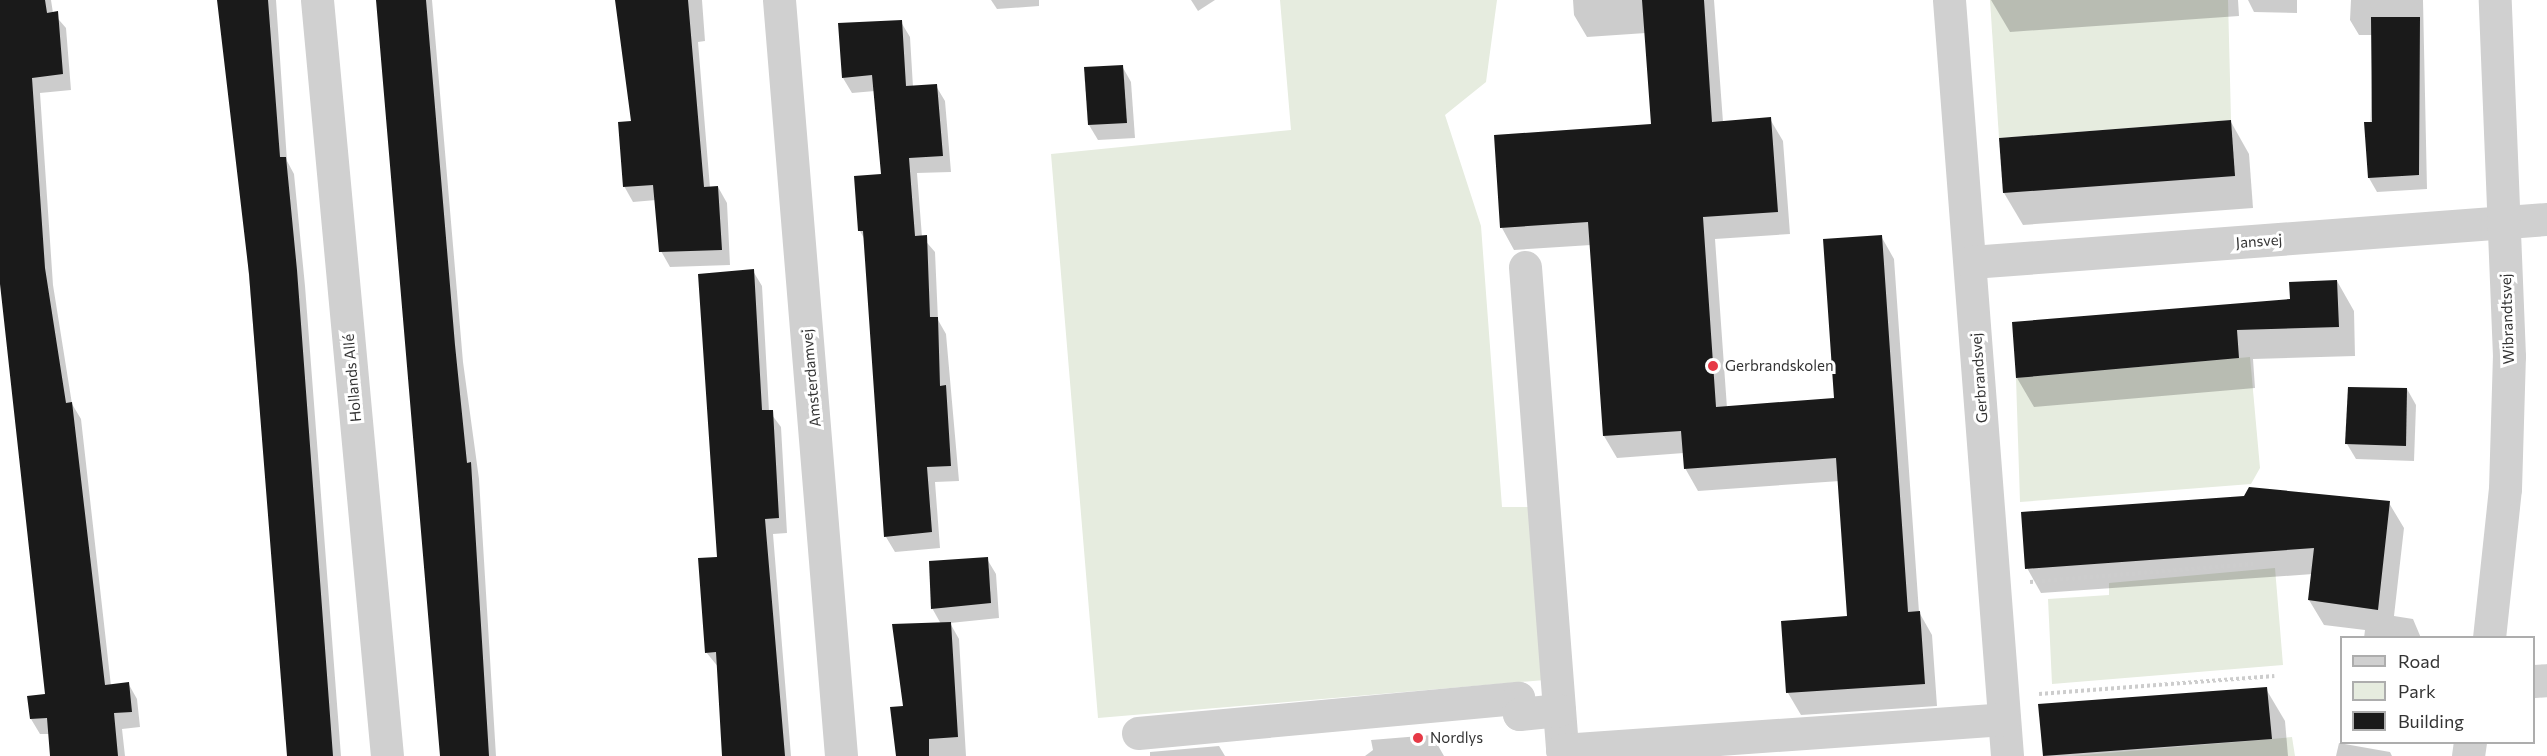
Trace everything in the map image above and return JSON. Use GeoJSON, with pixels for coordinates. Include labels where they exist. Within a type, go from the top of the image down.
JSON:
{"type":"FeatureCollection","features":[{"type":"Feature","properties":{"kind":"street","name":"Hollands Allé"},"geometry":{"type":"LineString","coordinates":[[317,0],[387,756]]}},
{"type":"Feature","properties":{"kind":"street","name":"Amsterdamvej"},"geometry":{"type":"LineString","coordinates":[[779,0],[841,756]]}},
{"type":"Feature","properties":{"kind":"street","name":"Gerbrandsvej"},"geometry":{"type":"LineString","coordinates":[[1949,0],[1971,262],[2007,756]]}},
{"type":"Feature","properties":{"kind":"street","name":"Wibrandtsvej"},"geometry":{"type":"LineString","coordinates":[[2489,636],[2505,489],[2509,356],[2495,0]]}},
{"type":"Feature","properties":{"kind":"street","name":"Jansvej"},"geometry":{"type":"LineString","coordinates":[[1971,262],[2547,219]]}},
{"type":"Feature","properties":{"kind":"street"},"geometry":{"type":"LineString","coordinates":[[1525,267],[1562,750],[2003,708]]}},
{"type":"Feature","properties":{"kind":"street"},"geometry":{"type":"LineString","coordinates":[[1138,733],[1518,698],[1519,714],[1559,710]]}},
{"type":"Feature","properties":{"kind":"path"},"geometry":{"type":"LineString","coordinates":[[1994,585],[2253,564]]}},
{"type":"Feature","properties":{"kind":"path"},"geometry":{"type":"LineString","coordinates":[[2003,708],[2274,676]]}},
{"type":"Feature","properties":{"kind":"green space"},"geometry":{"type":"Polygon","coordinates":[[[1280,0],[1497,0],[1486,82],[1445,115],[1481,226],[1502,507],[1533,507],[1545,680],[1098,718],[1051,154],[1291,130],[1280,0]]]}},
{"type":"Feature","properties":{"kind":"green space"},"geometry":{"type":"Polygon","coordinates":[[[1990,0],[2228,0],[2231,120],[1999,138],[1990,0]]]}},
{"type":"Feature","properties":{"kind":"green space"},"geometry":{"type":"Polygon","coordinates":[[[2250,357],[2260,468],[2251,484],[2020,502],[2016,378],[2250,357]]]}},
{"type":"Feature","properties":{"kind":"green space"},"geometry":{"type":"Polygon","coordinates":[[[2275,568],[2283,665],[2052,684],[2048,599],[2109,595],[2109,583],[2275,568]]]}},
{"type":"Feature","properties":{"kind":"green space"},"geometry":{"type":"Polygon","coordinates":[[[2292,737],[2295,756],[2071,756],[2272,739],[2292,737]]]}},
{"type":"Feature","properties":{"kind":"building"},"geometry":{"type":"Polygon","coordinates":[[[0,0],[45,0],[47,13],[58,11],[63,74],[32,78],[45,268],[66,403],[72,402],[105,685],[129,682],[132,712],[114,713],[118,756],[50,756],[47,718],[30,719],[27,696],[45,694],[0,284],[0,0]]]}},
{"type":"Feature","properties":{"kind":"building"},"geometry":{"type":"Polygon","coordinates":[[[217,0],[268,0],[280,157],[286,157],[297,270],[333,756],[287,756],[249,274],[217,0]]]}},
{"type":"Feature","properties":{"kind":"building"},"geometry":{"type":"Polygon","coordinates":[[[376,0],[426,0],[455,345],[467,463],[471,462],[489,756],[440,756],[376,0]]]}},
{"type":"Feature","properties":{"kind":"building"},"geometry":{"type":"Polygon","coordinates":[[[615,0],[688,0],[704,187],[718,186],[722,250],[659,252],[653,185],[623,187],[618,122],[631,121],[615,0]]]}},
{"type":"Feature","properties":{"kind":"building"},"geometry":{"type":"Polygon","coordinates":[[[1642,0],[1704,0],[1712,122],[1771,117],[1778,212],[1703,217],[1716,407],[1834,398],[1823,239],[1882,235],[1908,612],[1920,611],[1925,684],[1786,693],[1781,621],[1847,616],[1836,458],[1684,469],[1681,431],[1603,436],[1588,222],[1500,228],[1494,135],[1651,124],[1642,0]]]}},
{"type":"Feature","properties":{"kind":"building"},"geometry":{"type":"Polygon","coordinates":[[[2371,17],[2420,17],[2419,175],[2368,178],[2364,122],[2372,122],[2371,17]]]}},
{"type":"Feature","properties":{"kind":"building"},"geometry":{"type":"Polygon","coordinates":[[[902,20],[906,86],[937,84],[943,156],[909,158],[915,236],[927,235],[930,317],[938,317],[940,386],[946,385],[951,466],[927,467],[932,532],[884,537],[863,231],[858,231],[854,176],[881,174],[872,75],[842,78],[838,23],[902,20]]]}},
{"type":"Feature","properties":{"kind":"building"},"geometry":{"type":"Polygon","coordinates":[[[1123,65],[1127,123],[1088,125],[1084,67],[1123,65]]]}},
{"type":"Feature","properties":{"kind":"building"},"geometry":{"type":"Polygon","coordinates":[[[2231,120],[2235,176],[2003,193],[1999,138],[2231,120]]]}},
{"type":"Feature","properties":{"kind":"building"},"geometry":{"type":"Polygon","coordinates":[[[754,269],[762,410],[773,410],[779,518],[765,519],[785,756],[722,756],[716,652],[705,653],[698,558],[717,557],[698,274],[754,269]]]}},
{"type":"Feature","properties":{"kind":"building"},"geometry":{"type":"Polygon","coordinates":[[[2337,280],[2339,327],[2237,330],[2239,358],[2016,378],[2012,322],[2290,299],[2289,282],[2337,280]]]}},
{"type":"Feature","properties":{"kind":"building"},"geometry":{"type":"Polygon","coordinates":[[[2348,387],[2407,388],[2406,446],[2345,444],[2348,387]]]}},
{"type":"Feature","properties":{"kind":"building"},"geometry":{"type":"Polygon","coordinates":[[[2249,487],[2390,501],[2378,610],[2308,600],[2314,548],[2025,569],[2021,512],[2244,496],[2249,487]]]}},
{"type":"Feature","properties":{"kind":"building"},"geometry":{"type":"Polygon","coordinates":[[[988,557],[991,603],[931,609],[929,561],[988,557]]]}},
{"type":"Feature","properties":{"kind":"building"},"geometry":{"type":"Polygon","coordinates":[[[951,622],[958,737],[929,739],[929,756],[896,756],[890,707],[903,706],[892,624],[951,622]]]}},
{"type":"Feature","properties":{"kind":"building"},"geometry":{"type":"Polygon","coordinates":[[[2267,687],[2272,739],[2043,756],[2038,704],[2267,687]]]}},
{"type":"Feature","properties":{"kind":"place","name":"Gerbrandskolen"},"geometry":{"type":"Point","coordinates":[1713,366]}},
{"type":"Feature","properties":{"kind":"place","name":"Nordlys"},"geometry":{"type":"Point","coordinates":[1418,738]}}]}
